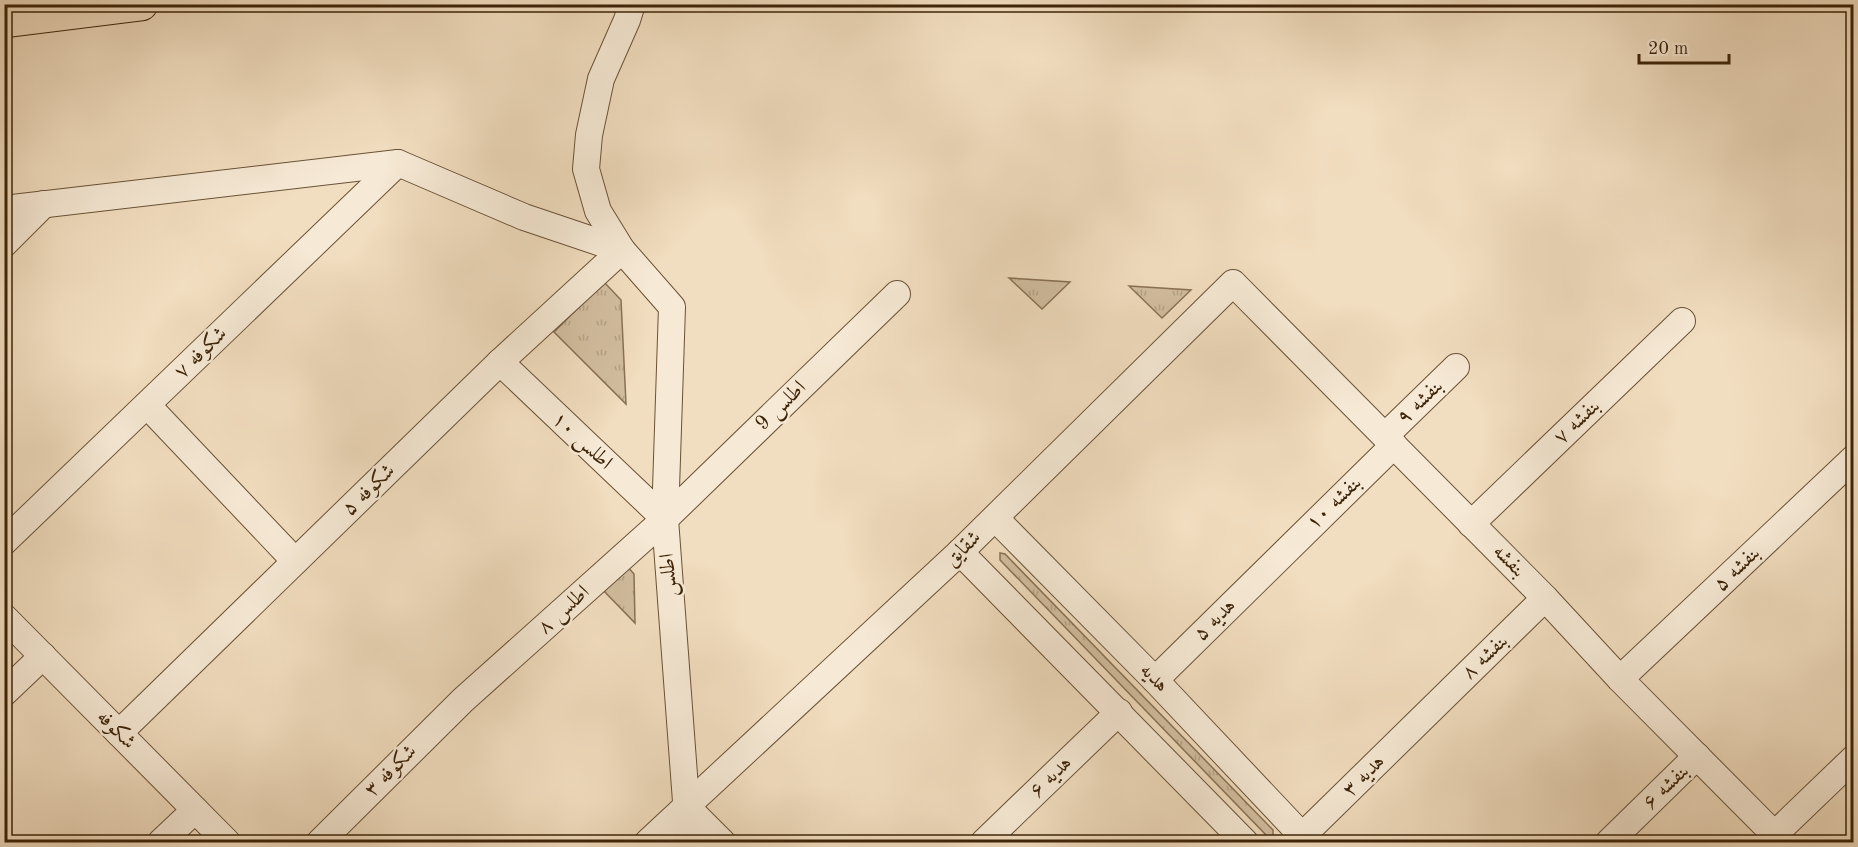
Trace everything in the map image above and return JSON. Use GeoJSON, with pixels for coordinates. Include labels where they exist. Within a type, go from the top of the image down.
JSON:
{"type":"FeatureCollection","features":[{"type":"Feature","properties":{"kind":"highway"},"geometry":{"type":"LineString","coordinates":[[4,21],[141,4]]}},
{"type":"Feature","properties":{"kind":"highway"},"geometry":{"type":"LineString","coordinates":[[4,31],[90,10]]}},
{"type":"Feature","properties":{"kind":"street"},"geometry":{"type":"LineString","coordinates":[[622,250],[598,211],[586,169],[589,135],[601,79],[632,4]]}},
{"type":"Feature","properties":{"kind":"street"},"geometry":{"type":"LineString","coordinates":[[4,209],[398,164],[524,217],[622,250]]}},
{"type":"Feature","properties":{"kind":"street","name":"شکوفه ۷"},"geometry":{"type":"LineString","coordinates":[[4,542],[398,164]]}},
{"type":"Feature","properties":{"kind":"street"},"geometry":{"type":"LineString","coordinates":[[4,244],[44,204]]}},
{"type":"Feature","properties":{"kind":"street","name":"اطلس"},"geometry":{"type":"LineString","coordinates":[[622,250],[672,307],[665,519],[689,843]]}},
{"type":"Feature","properties":{"kind":"street","name":"شکوفه ۵"},"geometry":{"type":"LineString","coordinates":[[119,733],[500,362],[622,250]]}},
{"type":"Feature","properties":{"kind":"street","name":"بنفشه"},"geometry":{"type":"LineString","coordinates":[[1233,283],[1545,598],[1620,680],[1778,839]]}},
{"type":"Feature","properties":{"kind":"street","name":"شقایق"},"geometry":{"type":"LineString","coordinates":[[648,843],[960,552],[1233,283]]}},
{"type":"Feature","properties":{"kind":"street","name":"اطلس 9"},"geometry":{"type":"LineString","coordinates":[[665,519],[897,294]]}},
{"type":"Feature","properties":{"kind":"street","name":"بنفشه ۷"},"geometry":{"type":"LineString","coordinates":[[1471,524],[1682,321]]}},
{"type":"Feature","properties":{"kind":"street","name":"اطلس ۱۰"},"geometry":{"type":"LineString","coordinates":[[500,362],[665,519]]}},
{"type":"Feature","properties":{"kind":"street","name":"بنفشه ۹"},"geometry":{"type":"LineString","coordinates":[[1389,441],[1456,367]]}},
{"type":"Feature","properties":{"kind":"street"},"geometry":{"type":"LineString","coordinates":[[147,405],[295,561]]}},
{"type":"Feature","properties":{"kind":"street","name":"بنفشه ۱۰"},"geometry":{"type":"LineString","coordinates":[[1274,561],[1389,441]]}},
{"type":"Feature","properties":{"kind":"street","name":"بنفشه ۵"},"geometry":{"type":"LineString","coordinates":[[1620,680],[1854,458]]}},
{"type":"Feature","properties":{"kind":"street","name":"هدیه"},"geometry":{"type":"LineString","coordinates":[[995,518],[1155,680],[1302,841]]}},
{"type":"Feature","properties":{"kind":"street","name":"اطلس ۸"},"geometry":{"type":"LineString","coordinates":[[463,700],[665,519]]}},
{"type":"Feature","properties":{"kind":"street"},"geometry":{"type":"LineString","coordinates":[[960,552],[1245,843]]}},
{"type":"Feature","properties":{"kind":"street","name":"هدیه ۵"},"geometry":{"type":"LineString","coordinates":[[1155,680],[1274,561]]}},
{"type":"Feature","properties":{"kind":"street","name":"بنفشه ۸"},"geometry":{"type":"LineString","coordinates":[[1425,716],[1545,598]]}},
{"type":"Feature","properties":{"kind":"street","name":"شکوفه"},"geometry":{"type":"LineString","coordinates":[[4,617],[227,843]]}},
{"type":"Feature","properties":{"kind":"street"},"geometry":{"type":"LineString","coordinates":[[4,693],[43,656]]}},
{"type":"Feature","properties":{"kind":"street","name":"شکوفه ۳"},"geometry":{"type":"LineString","coordinates":[[320,843],[463,700]]}},
{"type":"Feature","properties":{"kind":"street","name":"هدیه ۶"},"geometry":{"type":"LineString","coordinates":[[984,843],[1119,712]]}},
{"type":"Feature","properties":{"kind":"street","name":"هدیه ۳"},"geometry":{"type":"LineString","coordinates":[[1302,841],[1425,716]]}},
{"type":"Feature","properties":{"kind":"street","name":"بنفشه ۶"},"geometry":{"type":"LineString","coordinates":[[1609,843],[1697,756]]}},
{"type":"Feature","properties":{"kind":"street"},"geometry":{"type":"LineString","coordinates":[[1778,839],[1854,758]]}},
{"type":"Feature","properties":{"kind":"street"},"geometry":{"type":"LineString","coordinates":[[687,807],[722,843]]}},
{"type":"Feature","properties":{"kind":"street"},"geometry":{"type":"LineString","coordinates":[[161,843],[195,810]]}},
{"type":"Feature","properties":{"kind":"green space"},"geometry":{"type":"Polygon","coordinates":[[[1009,278],[1070,282],[1042,309],[1009,278]]]}},
{"type":"Feature","properties":{"kind":"green space"},"geometry":{"type":"Polygon","coordinates":[[[604,282],[621,300],[626,404],[554,332],[604,282]]]}},
{"type":"Feature","properties":{"kind":"green space"},"geometry":{"type":"Polygon","coordinates":[[[1129,286],[1191,290],[1162,318],[1129,286]]]}},
{"type":"Feature","properties":{"kind":"green space"},"geometry":{"type":"Polygon","coordinates":[[[1000,553],[1005,554],[1273,830],[1273,836],[1267,836],[1000,560],[1000,553]]]}},
{"type":"Feature","properties":{"kind":"green space"},"geometry":{"type":"Polygon","coordinates":[[[627,566],[634,574],[635,623],[602,589],[627,566]]]}}]}
